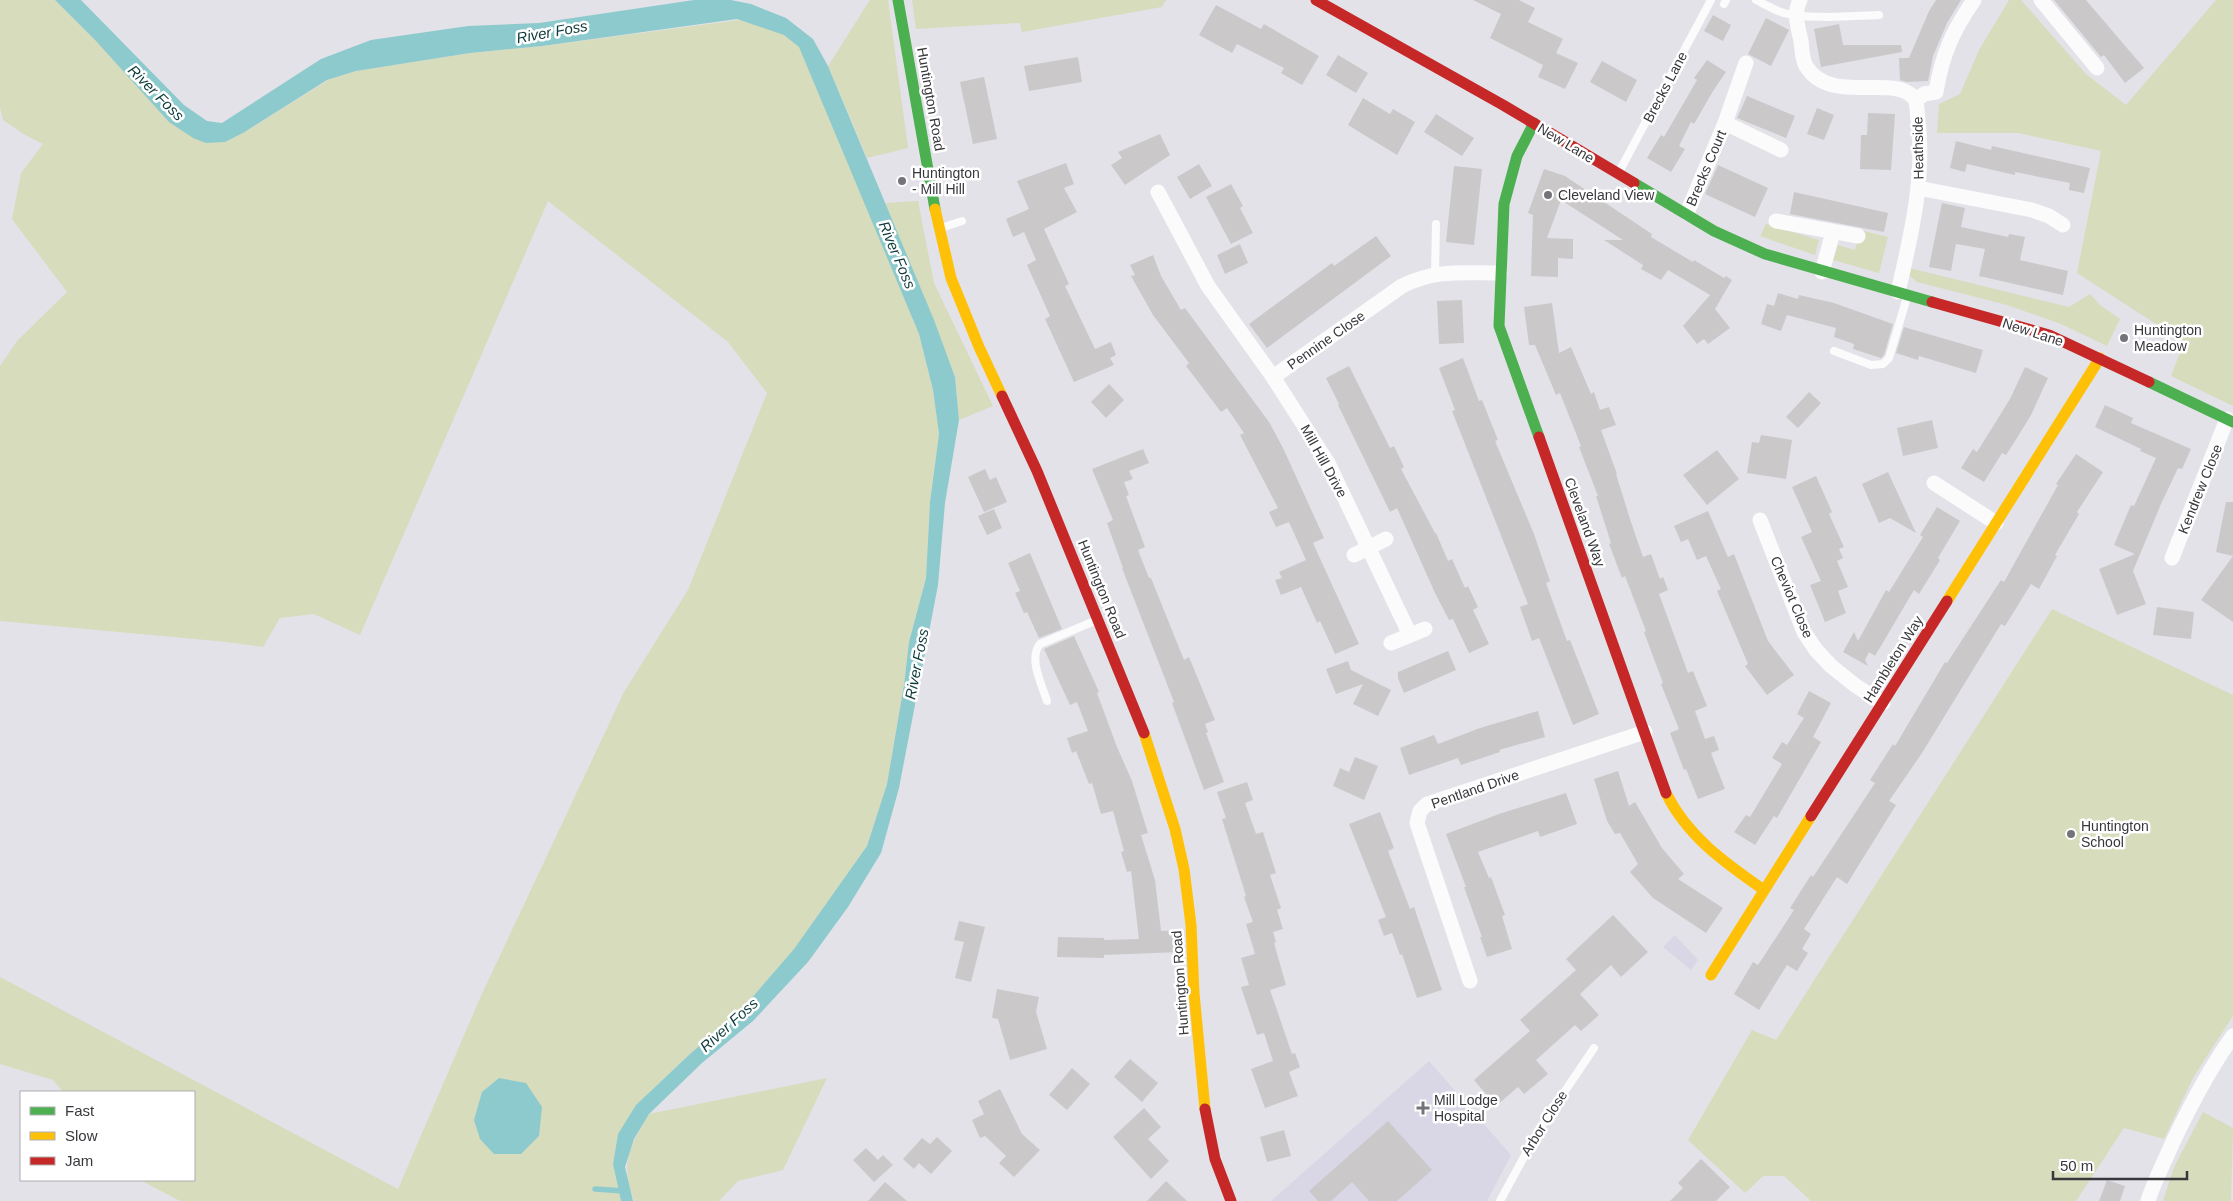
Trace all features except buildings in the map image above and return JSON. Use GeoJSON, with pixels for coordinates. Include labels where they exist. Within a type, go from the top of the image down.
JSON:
{"type":"FeatureCollection","features":[{"type":"Feature","properties":{"kind":"street","name":"Huntington Road"},"geometry":{"type":"LineString","coordinates":[[898,0],[939,229],[958,301],[1037,471],[1099,619],[1140,720],[1175,829],[1184,869],[1191,925],[1194,993],[1206,1115],[1215,1159],[1231,1201]]}},
{"type":"Feature","properties":{"kind":"street","name":"New Lane"},"geometry":{"type":"LineString","coordinates":[[1316,0],[1414,53],[1714,230],[1765,254],[1822,272],[2049,335],[2230,421]]}},
{"type":"Feature","properties":{"kind":"street","name":"Heathside"},"geometry":{"type":"LineString","coordinates":[[1800,0],[1796,15],[1806,66],[1817,78],[1832,86],[1897,90],[1909,93],[1916,100],[1920,133],[1918,188],[1903,294]]}},
{"type":"Feature","properties":{"kind":"street"},"geometry":{"type":"LineString","coordinates":[[1916,100],[1924,94],[1936,92],[1940,65],[1949,43],[1974,0]]}},
{"type":"Feature","properties":{"kind":"street"},"geometry":{"type":"LineString","coordinates":[[2041,0],[2097,68]]}},
{"type":"Feature","properties":{"kind":"street","name":"Brecks Court"},"geometry":{"type":"LineString","coordinates":[[1687,214],[1725,123],[1746,63]]}},
{"type":"Feature","properties":{"kind":"street","name":"Brecks Court"},"geometry":{"type":"LineString","coordinates":[[1725,123],[1781,150]]}},
{"type":"Feature","properties":{"kind":"street","name":"Cleveland Way"},"geometry":{"type":"LineString","coordinates":[[1534,124],[1517,156],[1508,180],[1504,204],[1498,315],[1502,337],[1667,794],[1683,821],[1722,860],[1764,890]]}},
{"type":"Feature","properties":{"kind":"street"},"geometry":{"type":"LineString","coordinates":[[1918,188],[2032,210],[2049,216],[2063,225]]}},
{"type":"Feature","properties":{"kind":"street","name":"Pennine Close"},"geometry":{"type":"LineString","coordinates":[[1158,192],[1208,286],[1274,378],[1402,286],[1420,277],[1435,274],[1500,273]]}},
{"type":"Feature","properties":{"kind":"street"},"geometry":{"type":"LineString","coordinates":[[1776,221],[1858,236]]}},
{"type":"Feature","properties":{"kind":"street"},"geometry":{"type":"LineString","coordinates":[[1822,272],[1832,232]]}},
{"type":"Feature","properties":{"kind":"street","name":"Hambleton Way"},"geometry":{"type":"LineString","coordinates":[[1711,974],[2100,358]]}},
{"type":"Feature","properties":{"kind":"street","name":"Mill Hill Drive"},"geometry":{"type":"LineString","coordinates":[[1274,378],[1328,463],[1410,635]]}},
{"type":"Feature","properties":{"kind":"street","name":"Kendrew Close"},"geometry":{"type":"LineString","coordinates":[[2172,558],[2230,421]]}},
{"type":"Feature","properties":{"kind":"street"},"geometry":{"type":"LineString","coordinates":[[1934,483],[1996,523]]}},
{"type":"Feature","properties":{"kind":"street","name":"Cheviot Close"},"geometry":{"type":"LineString","coordinates":[[1760,520],[1808,638],[1832,666],[1856,686],[1883,703]]}},
{"type":"Feature","properties":{"kind":"street"},"geometry":{"type":"LineString","coordinates":[[1354,555],[1386,539]]}},
{"type":"Feature","properties":{"kind":"street"},"geometry":{"type":"LineString","coordinates":[[1391,643],[1425,629]]}},
{"type":"Feature","properties":{"kind":"street","name":"Pentland Drive"},"geometry":{"type":"LineString","coordinates":[[1470,981],[1417,823],[1420,812],[1427,804],[1646,732]]}},
{"type":"Feature","properties":{"kind":"street"},"geometry":{"type":"LineString","coordinates":[[2148,1201],[2187,1112],[2233,1036]]}},
{"type":"Feature","properties":{"kind":"lane","name":"Brecks Lane"},"geometry":{"type":"LineString","coordinates":[[1618,174],[1711,0]]}},
{"type":"Feature","properties":{"kind":"lane"},"geometry":{"type":"LineString","coordinates":[[1756,0],[1782,13],[1796,15],[1879,15]]}},
{"type":"Feature","properties":{"kind":"lane"},"geometry":{"type":"LineString","coordinates":[[939,229],[962,221]]}},
{"type":"Feature","properties":{"kind":"lane"},"geometry":{"type":"LineString","coordinates":[[1435,274],[1436,224]]}},
{"type":"Feature","properties":{"kind":"lane"},"geometry":{"type":"LineString","coordinates":[[1834,351],[1871,365],[1883,364],[1889,358],[1903,294]]}},
{"type":"Feature","properties":{"kind":"lane"},"geometry":{"type":"LineString","coordinates":[[1047,701],[1035,658],[1038,647],[1040,644],[1099,619]]}},
{"type":"Feature","properties":{"kind":"lane","name":"Arbor Close"},"geometry":{"type":"LineString","coordinates":[[1500,1201],[1538,1130],[1594,1048]]}},
{"type":"Feature","properties":{"kind":"shaded area"},"geometry":{"type":"Polygon","coordinates":[[[1675,935],[1698,960],[1691,970],[1663,947],[1675,935]]]}},
{"type":"Feature","properties":{"kind":"shaded area","name":"Mill Lodge Hospital"},"geometry":{"type":"Polygon","coordinates":[[[1429,1061],[1511,1155],[1487,1201],[1271,1201],[1429,1061]]]}},
{"type":"Feature","properties":{"kind":"green space"},"geometry":{"type":"Polygon","coordinates":[[[0,0],[55,0],[96,41],[225,142],[243,133],[328,80],[356,71],[470,53],[542,46],[739,20],[782,32],[803,49],[919,334],[933,390],[939,434],[930,502],[926,578],[909,642],[904,685],[887,784],[867,846],[794,949],[743,1008],[690,1054],[636,1105],[618,1134],[613,1164],[621,1201],[180,1201],[142,1181],[195,1181],[195,1091],[62,1091],[53,1080],[0,1064],[0,977],[398,1189],[480,998],[624,692],[688,590],[767,393],[728,342],[548,201],[360,635],[314,614],[280,618],[263,647],[0,621],[0,366],[17,341],[67,292],[12,219],[21,173],[43,144],[25,135],[3,120],[0,107],[0,0]]]}},
{"type":"Feature","properties":{"kind":"green space"},"geometry":{"type":"Polygon","coordinates":[[[870,0],[888,0],[908,148],[867,158],[828,66],[870,0]]]}},
{"type":"Feature","properties":{"kind":"green space"},"geometry":{"type":"Polygon","coordinates":[[[912,0],[1166,0],[1162,7],[1022,32],[1020,23],[916,29],[912,0]]]}},
{"type":"Feature","properties":{"kind":"green space"},"geometry":{"type":"Polygon","coordinates":[[[2009,0],[2021,0],[2086,74],[2126,105],[2216,0],[2233,0],[2233,406],[2171,376],[2184,342],[2077,273],[2101,151],[2018,133],[1937,133],[1939,104],[1960,94],[1979,50],[2009,0]]]}},
{"type":"Feature","properties":{"kind":"green space"},"geometry":{"type":"Polygon","coordinates":[[[918,201],[934,283],[993,406],[959,420],[955,376],[885,203],[918,201]]]}},
{"type":"Feature","properties":{"kind":"green space"},"geometry":{"type":"Polygon","coordinates":[[[1766,224],[1819,240],[1815,255],[1760,236],[1766,224]]]}},
{"type":"Feature","properties":{"kind":"green space"},"geometry":{"type":"Polygon","coordinates":[[[1860,230],[1888,237],[1879,273],[1833,260],[1838,245],[1855,250],[1860,230]]]}},
{"type":"Feature","properties":{"kind":"green space"},"geometry":{"type":"Polygon","coordinates":[[[1909,268],[2069,307],[2090,294],[2100,305],[2120,319],[2107,346],[2061,324],[2007,305],[1917,282],[1910,276],[1909,268]]]}},
{"type":"Feature","properties":{"kind":"green space","name":"Huntington School"},"geometry":{"type":"Polygon","coordinates":[[[2052,609],[2233,695],[2233,1016],[2194,1076],[2164,1139],[2124,1128],[2076,1201],[1811,1201],[1784,1176],[1763,1176],[1745,1193],[1688,1140],[1752,1030],[1776,1040],[2052,609]]]}},
{"type":"Feature","properties":{"kind":"green space"},"geometry":{"type":"Polygon","coordinates":[[[827,1078],[783,1170],[738,1181],[719,1201],[634,1201],[627,1165],[636,1136],[649,1114],[827,1078]]]}},
{"type":"Feature","properties":{"kind":"green space"},"geometry":{"type":"Polygon","coordinates":[[[2203,1112],[2233,1128],[2231,1201],[2163,1201],[2174,1167],[2203,1112]]]}},
{"type":"Feature","properties":{"kind":"water","name":"River Foss"},"geometry":{"type":"Polygon","coordinates":[[[55,0],[81,0],[184,105],[207,121],[222,123],[321,59],[371,40],[468,26],[539,23],[694,0],[731,0],[751,4],[786,18],[813,39],[828,66],[934,320],[955,377],[959,420],[945,503],[938,585],[899,788],[881,853],[848,907],[808,962],[753,1021],[702,1063],[649,1114],[634,1139],[625,1167],[633,1201],[621,1201],[613,1164],[618,1134],[636,1105],[690,1054],[743,1008],[794,949],[867,846],[887,784],[904,685],[909,642],[926,578],[930,502],[939,434],[933,390],[919,334],[799,47],[784,35],[737,19],[542,46],[470,53],[356,71],[327,80],[243,133],[225,142],[206,143],[193,138],[169,122],[96,41],[55,0]]]}},
{"type":"Feature","properties":{"kind":"water"},"geometry":{"type":"Polygon","coordinates":[[[499,1078],[526,1083],[542,1107],[539,1136],[521,1154],[494,1154],[480,1139],[474,1120],[482,1092],[499,1078]]]}},
{"type":"Feature","properties":{"kind":"waterway"},"geometry":{"type":"LineString","coordinates":[[595,1189],[625,1191]]}},
{"type":"Feature","properties":{"kind":"traffic: fast"},"geometry":{"type":"LineString","coordinates":[[898,0],[935,209]]}},
{"type":"Feature","properties":{"kind":"traffic: fast"},"geometry":{"type":"LineString","coordinates":[[1534,123],[1517,156],[1504,204],[1499,326],[1539,437]]}},
{"type":"Feature","properties":{"kind":"traffic: fast"},"geometry":{"type":"LineString","coordinates":[[1634,183],[1714,231],[1765,254],[1932,302]]}},
{"type":"Feature","properties":{"kind":"traffic: fast"},"geometry":{"type":"LineString","coordinates":[[2149,382],[2233,422]]}},
{"type":"Feature","properties":{"kind":"traffic: slow"},"geometry":{"type":"LineString","coordinates":[[935,209],[951,278],[979,347],[1002,396]]}},
{"type":"Feature","properties":{"kind":"traffic: slow"},"geometry":{"type":"LineString","coordinates":[[1947,601],[2100,358]]}},
{"type":"Feature","properties":{"kind":"traffic: slow"},"geometry":{"type":"LineString","coordinates":[[1144,733],[1175,829],[1184,869],[1191,925],[1194,993],[1205,1109]]}},
{"type":"Feature","properties":{"kind":"traffic: slow"},"geometry":{"type":"LineString","coordinates":[[1666,793],[1685,822],[1708,848],[1764,890]]}},
{"type":"Feature","properties":{"kind":"traffic: slow"},"geometry":{"type":"LineString","coordinates":[[1711,975],[1811,816]]}},
{"type":"Feature","properties":{"kind":"traffic: jam"},"geometry":{"type":"LineString","coordinates":[[1316,0],[1503,105],[1634,183]]}},
{"type":"Feature","properties":{"kind":"traffic: jam"},"geometry":{"type":"LineString","coordinates":[[1932,302],[2049,335],[2149,382]]}},
{"type":"Feature","properties":{"kind":"traffic: jam"},"geometry":{"type":"LineString","coordinates":[[1002,396],[1037,471],[1144,733]]}},
{"type":"Feature","properties":{"kind":"traffic: jam"},"geometry":{"type":"LineString","coordinates":[[1539,437],[1666,793]]}},
{"type":"Feature","properties":{"kind":"traffic: jam"},"geometry":{"type":"LineString","coordinates":[[1811,816],[1947,601]]}},
{"type":"Feature","properties":{"kind":"traffic: jam"},"geometry":{"type":"LineString","coordinates":[[1205,1109],[1215,1159],[1231,1201]]}},
{"type":"Feature","properties":{"kind":"place","name":"Huntington - Mill Hill"},"geometry":{"type":"Point","coordinates":[902,181]}},
{"type":"Feature","properties":{"kind":"place","name":"Cleveland View"},"geometry":{"type":"Point","coordinates":[1548,195]}},
{"type":"Feature","properties":{"kind":"place","name":"Huntington Meadow"},"geometry":{"type":"Point","coordinates":[2124,338]}},
{"type":"Feature","properties":{"kind":"place","name":"Huntington School"},"geometry":{"type":"Point","coordinates":[2071,834]}},
{"type":"Feature","properties":{"kind":"place","name":"Mill Lodge Hospital"},"geometry":{"type":"Point","coordinates":[1423,1108]}}]}
